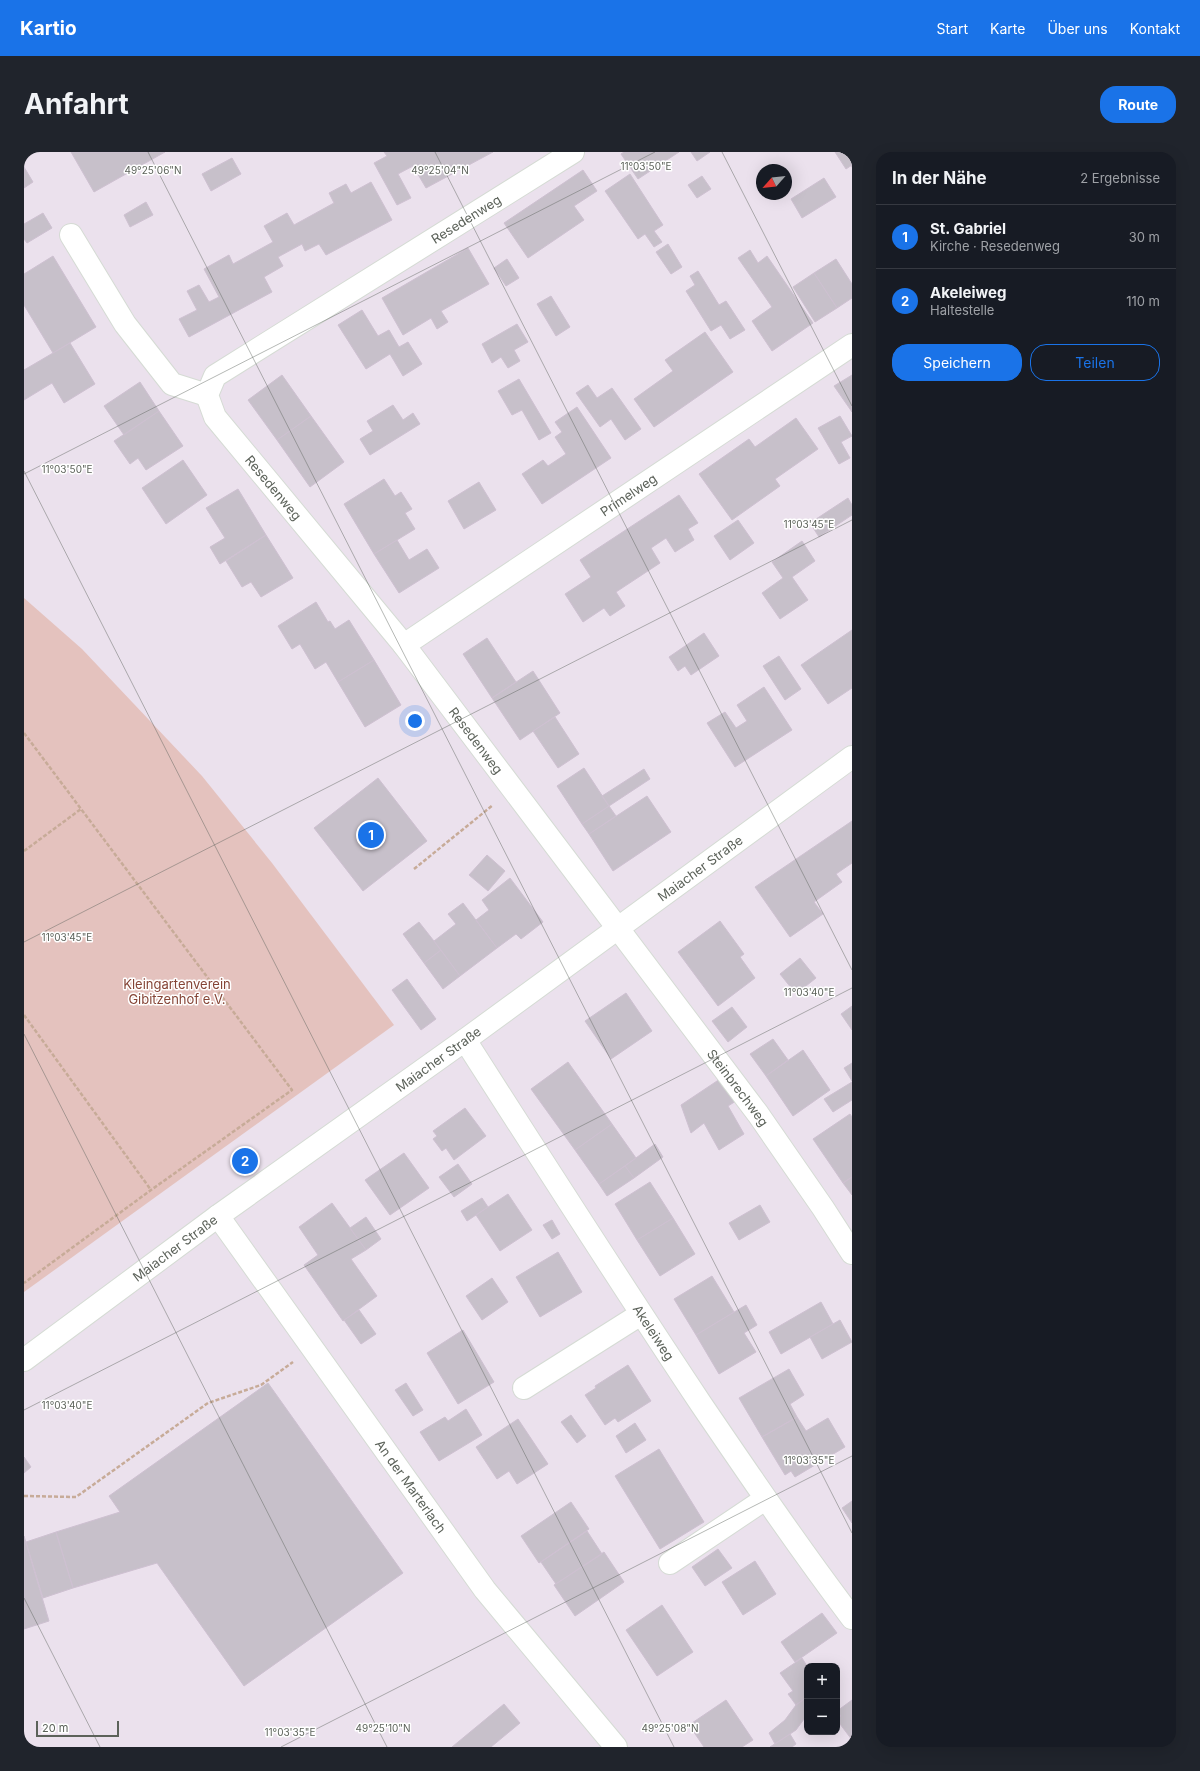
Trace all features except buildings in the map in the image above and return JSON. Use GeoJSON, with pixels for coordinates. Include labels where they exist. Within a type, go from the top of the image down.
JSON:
{"type":"FeatureCollection","features":[{"type":"Feature","properties":{"kind":"street","name":"Resedenweg"},"geometry":{"type":"LineString","coordinates":[[574,152],[215,376],[207,395],[215,417],[404,645],[618,928]]}},
{"type":"Feature","properties":{"kind":"street"},"geometry":{"type":"LineString","coordinates":[[71,235],[125,324],[172,384],[207,395]]}},
{"type":"Feature","properties":{"kind":"street","name":"Primelweg"},"geometry":{"type":"LineString","coordinates":[[404,645],[852,345]]}},
{"type":"Feature","properties":{"kind":"street","name":"Maiacher Straße"},"geometry":{"type":"LineString","coordinates":[[24,1360],[218,1216],[465,1040],[852,757]]}},
{"type":"Feature","properties":{"kind":"street","name":"Steinbrechweg"},"geometry":{"type":"LineString","coordinates":[[618,928],[758,1114],[852,1253]]}},
{"type":"Feature","properties":{"kind":"street","name":"Akeleiweg"},"geometry":{"type":"LineString","coordinates":[[465,1040],[641,1314],[765,1499],[852,1618]]}},
{"type":"Feature","properties":{"kind":"street","name":"An der Marterlach"},"geometry":{"type":"LineString","coordinates":[[218,1216],[485,1590],[616,1747]]}},
{"type":"Feature","properties":{"kind":"street"},"geometry":{"type":"LineString","coordinates":[[524,1388],[641,1314]]}},
{"type":"Feature","properties":{"kind":"street"},"geometry":{"type":"LineString","coordinates":[[670,1563],[765,1499]]}},
{"type":"Feature","properties":{"kind":"path"},"geometry":{"type":"LineString","coordinates":[[24,733],[292,1090],[151,1190],[24,1284]]}},
{"type":"Feature","properties":{"kind":"path"},"geometry":{"type":"LineString","coordinates":[[414,869],[512,789]]}},
{"type":"Feature","properties":{"kind":"path"},"geometry":{"type":"LineString","coordinates":[[24,851],[81,809]]}},
{"type":"Feature","properties":{"kind":"path"},"geometry":{"type":"LineString","coordinates":[[24,1015],[151,1190]]}},
{"type":"Feature","properties":{"kind":"path"},"geometry":{"type":"LineString","coordinates":[[24,1496],[76,1497],[208,1403],[261,1385],[313,1348]]}},
{"type":"Feature","properties":{"kind":"green space","name":"Kleingartenverein Gibitzenhof e.V."},"geometry":{"type":"Polygon","coordinates":[[[24,598],[82,649],[202,776],[272,863],[394,1025],[24,1292],[24,598]]]}},
{"type":"Feature","properties":{"kind":"place","name":"St. Gabriel"},"geometry":{"type":"Point","coordinates":[371,835]}},
{"type":"Feature","properties":{"kind":"place","name":"Akeleiweg"},"geometry":{"type":"Point","coordinates":[245,1161]}}]}
